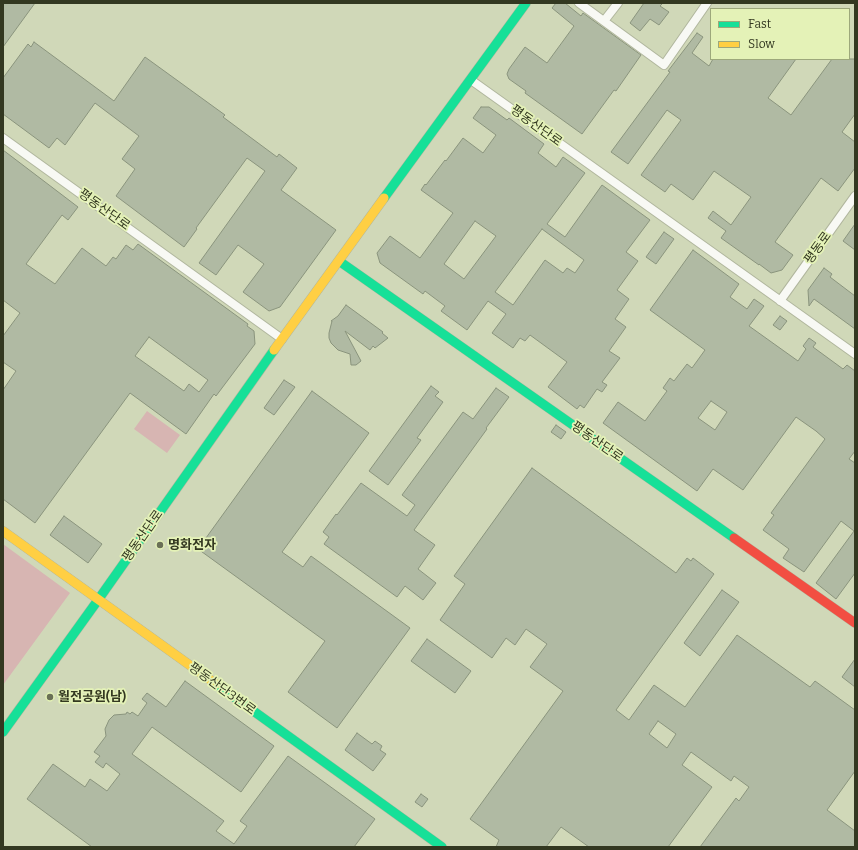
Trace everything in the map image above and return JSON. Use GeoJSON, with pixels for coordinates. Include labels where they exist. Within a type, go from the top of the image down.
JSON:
{"type":"FeatureCollection","features":[{"type":"Feature","properties":{"kind":"street","name":"평동산단로"},"geometry":{"type":"LineString","coordinates":[[3,732],[282,339],[526,3]]}},
{"type":"Feature","properties":{"kind":"street"},"geometry":{"type":"LineString","coordinates":[[579,3],[664,65],[707,3]]}},
{"type":"Feature","properties":{"kind":"street"},"geometry":{"type":"LineString","coordinates":[[604,21],[618,3]]}},
{"type":"Feature","properties":{"kind":"street","name":"평동산단로"},"geometry":{"type":"LineString","coordinates":[[471,80],[855,354]]}},
{"type":"Feature","properties":{"kind":"street","name":"평동산단로"},"geometry":{"type":"LineString","coordinates":[[3,138],[282,339]]}},
{"type":"Feature","properties":{"kind":"street","name":"평동로"},"geometry":{"type":"LineString","coordinates":[[780,301],[855,196]]}},
{"type":"Feature","properties":{"kind":"street","name":"평동산단로"},"geometry":{"type":"LineString","coordinates":[[339,261],[855,623]]}},
{"type":"Feature","properties":{"kind":"street","name":"평동산단3번로"},"geometry":{"type":"LineString","coordinates":[[3,531],[442,847]]}},
{"type":"Feature","properties":{"kind":"shaded area"},"geometry":{"type":"Polygon","coordinates":[[[147,411],[180,435],[167,453],[134,429],[147,411]]]}},
{"type":"Feature","properties":{"kind":"shaded area"},"geometry":{"type":"Polygon","coordinates":[[[3,544],[70,593],[3,685],[3,544]]]}},
{"type":"Feature","properties":{"kind":"building"},"geometry":{"type":"Polygon","coordinates":[[[3,3],[35,3],[3,47],[3,3]]]}},
{"type":"Feature","properties":{"kind":"building"},"geometry":{"type":"Polygon","coordinates":[[[556,3],[565,3],[581,16],[583,13],[641,55],[616,91],[614,90],[582,134],[525,93],[526,91],[509,79],[507,74],[525,47],[547,63],[574,26],[552,8],[556,3]]]}},
{"type":"Feature","properties":{"kind":"building"},"geometry":{"type":"Polygon","coordinates":[[[644,3],[663,3],[660,6],[669,12],[659,25],[650,19],[640,31],[630,23],[644,3]]]}},
{"type":"Feature","properties":{"kind":"building"},"geometry":{"type":"Polygon","coordinates":[[[697,33],[703,37],[692,53],[709,66],[712,60],[795,60],[768,98],[791,115],[831,60],[855,59],[855,114],[842,132],[855,142],[855,168],[838,191],[821,178],[775,242],[793,255],[782,270],[771,273],[721,238],[726,231],[708,218],[713,211],[731,225],[751,197],[714,171],[693,200],[671,184],[665,192],[641,175],[681,120],[667,110],[628,164],[611,152],[670,72],[668,71],[697,33]]]}},
{"type":"Feature","properties":{"kind":"building"},"geometry":{"type":"Polygon","coordinates":[[[34,42],[114,101],[145,57],[225,115],[223,117],[277,157],[279,154],[297,168],[281,190],[336,230],[280,307],[269,311],[243,292],[264,264],[238,245],[216,275],[199,263],[265,171],[247,158],[184,247],[116,196],[135,169],[122,159],[139,136],[95,103],[65,145],[57,138],[49,148],[3,114],[3,78],[28,44],[31,47],[34,42]]]}},
{"type":"Feature","properties":{"kind":"building"},"geometry":{"type":"Polygon","coordinates":[[[481,107],[489,107],[507,120],[509,118],[544,144],[538,153],[556,167],[563,157],[585,173],[547,224],[565,237],[602,185],[650,220],[626,252],[638,261],[617,290],[629,299],[615,319],[626,327],[609,351],[620,358],[602,382],[607,385],[602,392],[597,389],[584,408],[580,405],[577,409],[548,387],[567,362],[530,335],[525,341],[520,338],[513,348],[492,333],[506,314],[488,301],[467,330],[441,311],[445,306],[425,291],[423,294],[380,263],[377,253],[390,236],[420,258],[453,213],[421,190],[445,160],[446,161],[463,138],[483,153],[496,135],[473,118],[481,107]],[[475,221],[444,264],[464,279],[496,236],[475,221]],[[542,229],[495,292],[513,305],[545,260],[563,273],[567,268],[575,273],[584,260],[542,229]]]}},
{"type":"Feature","properties":{"kind":"building"},"geometry":{"type":"Polygon","coordinates":[[[3,150],[78,207],[68,220],[62,215],[26,264],[55,284],[82,248],[106,266],[113,257],[116,259],[126,245],[133,250],[138,244],[248,324],[247,326],[254,331],[255,344],[216,396],[214,394],[186,434],[130,393],[35,523],[3,499],[3,390],[16,371],[3,362],[3,336],[20,313],[3,300],[3,150]],[[149,337],[135,356],[184,391],[189,384],[199,392],[208,380],[149,337]]]}},
{"type":"Feature","properties":{"kind":"building"},"geometry":{"type":"Polygon","coordinates":[[[855,224],[855,250],[843,241],[855,224]]]}},
{"type":"Feature","properties":{"kind":"building"},"geometry":{"type":"Polygon","coordinates":[[[664,232],[674,239],[656,264],[646,257],[664,232]]]}},
{"type":"Feature","properties":{"kind":"building"},"geometry":{"type":"Polygon","coordinates":[[[693,250],[739,284],[730,297],[747,309],[754,299],[764,306],[749,326],[798,361],[806,349],[803,346],[809,338],[816,343],[813,347],[843,369],[847,365],[855,371],[855,451],[849,459],[855,463],[855,573],[836,599],[816,583],[854,531],[841,521],[804,572],[783,558],[789,549],[763,530],[774,515],[771,513],[825,439],[816,431],[796,417],[743,490],[713,469],[697,491],[603,423],[618,402],[645,421],[667,391],[663,388],[670,378],[674,381],[687,364],[692,368],[705,350],[650,310],[693,250]],[[711,401],[698,418],[715,430],[727,412],[711,401]]]}},
{"type":"Feature","properties":{"kind":"building"},"geometry":{"type":"Polygon","coordinates":[[[824,268],[832,274],[830,277],[855,296],[855,329],[814,299],[809,306],[808,290],[824,268]]]}},
{"type":"Feature","properties":{"kind":"building"},"geometry":{"type":"Polygon","coordinates":[[[346,305],[383,332],[382,333],[388,338],[375,348],[373,346],[370,350],[345,331],[361,361],[356,365],[351,365],[350,354],[338,350],[331,343],[329,338],[331,321],[338,316],[346,305]]]}},
{"type":"Feature","properties":{"kind":"building"},"geometry":{"type":"Polygon","coordinates":[[[780,316],[787,321],[780,330],[773,325],[780,316]]]}},
{"type":"Feature","properties":{"kind":"building"},"geometry":{"type":"Polygon","coordinates":[[[284,380],[295,387],[274,415],[264,408],[284,380]]]}},
{"type":"Feature","properties":{"kind":"building"},"geometry":{"type":"Polygon","coordinates":[[[431,386],[439,392],[435,396],[443,402],[417,438],[421,440],[388,485],[369,471],[431,386]]]}},
{"type":"Feature","properties":{"kind":"building"},"geometry":{"type":"Polygon","coordinates":[[[496,388],[509,397],[414,530],[435,545],[418,569],[436,583],[423,600],[405,586],[397,597],[324,544],[329,537],[323,532],[361,483],[407,516],[415,505],[402,495],[463,412],[473,419],[496,388]]]}},
{"type":"Feature","properties":{"kind":"building"},"geometry":{"type":"Polygon","coordinates":[[[312,391],[369,433],[282,552],[303,567],[311,556],[410,628],[337,728],[288,692],[325,641],[198,549],[312,391]]]}},
{"type":"Feature","properties":{"kind":"building"},"geometry":{"type":"Polygon","coordinates":[[[556,425],[566,432],[561,439],[551,432],[556,425]]]}},
{"type":"Feature","properties":{"kind":"building"},"geometry":{"type":"Polygon","coordinates":[[[532,468],[676,573],[687,558],[691,561],[693,558],[714,574],[616,710],[629,720],[654,685],[685,707],[737,635],[810,687],[815,681],[855,710],[855,771],[827,810],[855,831],[855,847],[700,847],[736,798],[739,801],[749,787],[734,776],[731,781],[691,752],[682,765],[712,787],[668,847],[589,847],[561,827],[546,847],[496,847],[499,840],[470,819],[563,691],[530,667],[547,644],[526,629],[515,645],[506,638],[492,658],[440,620],[465,584],[454,576],[532,468]],[[658,721],[649,734],[667,748],[676,734],[658,721]]]}},
{"type":"Feature","properties":{"kind":"building"},"geometry":{"type":"Polygon","coordinates":[[[64,516],[102,544],[88,563],[50,535],[64,516]]]}},
{"type":"Feature","properties":{"kind":"building"},"geometry":{"type":"Polygon","coordinates":[[[722,590],[739,602],[700,656],[684,643],[722,590]]]}},
{"type":"Feature","properties":{"kind":"building"},"geometry":{"type":"Polygon","coordinates":[[[427,639],[471,671],[455,693],[411,661],[427,639]]]}},
{"type":"Feature","properties":{"kind":"building"},"geometry":{"type":"Polygon","coordinates":[[[855,659],[855,687],[842,677],[855,659]]]}},
{"type":"Feature","properties":{"kind":"building"},"geometry":{"type":"Polygon","coordinates":[[[185,681],[274,746],[241,792],[152,727],[132,754],[224,821],[216,831],[234,844],[247,826],[240,821],[288,756],[375,819],[354,847],[92,847],[27,799],[53,764],[85,787],[90,779],[107,791],[120,774],[106,763],[103,768],[95,762],[100,756],[94,752],[106,736],[105,729],[109,720],[114,715],[126,714],[127,712],[130,714],[132,712],[138,716],[147,703],[142,699],[147,693],[166,707],[185,681]]]}},
{"type":"Feature","properties":{"kind":"building"},"geometry":{"type":"Polygon","coordinates":[[[357,733],[372,744],[375,741],[382,746],[380,750],[386,754],[373,771],[345,750],[357,733]]]}},
{"type":"Feature","properties":{"kind":"building"},"geometry":{"type":"Polygon","coordinates":[[[421,794],[428,799],[422,807],[415,802],[421,794]]]}},
{"type":"Feature","properties":{"kind":"traffic: fast"},"geometry":{"type":"LineString","coordinates":[[384,198],[526,3]]}},
{"type":"Feature","properties":{"kind":"traffic: fast"},"geometry":{"type":"LineString","coordinates":[[339,261],[734,538]]}},
{"type":"Feature","properties":{"kind":"traffic: fast"},"geometry":{"type":"LineString","coordinates":[[3,732],[274,350]]}},
{"type":"Feature","properties":{"kind":"traffic: fast"},"geometry":{"type":"LineString","coordinates":[[216,684],[442,847]]}},
{"type":"Feature","properties":{"kind":"traffic: slow"},"geometry":{"type":"LineString","coordinates":[[274,350],[384,198]]}},
{"type":"Feature","properties":{"kind":"traffic: slow"},"geometry":{"type":"LineString","coordinates":[[3,531],[216,684]]}},
{"type":"Feature","properties":{"kind":"traffic: jam"},"geometry":{"type":"LineString","coordinates":[[734,538],[855,623]]}},
{"type":"Feature","properties":{"kind":"place","name":"명화전자"},"geometry":{"type":"Point","coordinates":[160,545]}},
{"type":"Feature","properties":{"kind":"place","name":"월전공원(남)"},"geometry":{"type":"Point","coordinates":[50,697]}}]}
